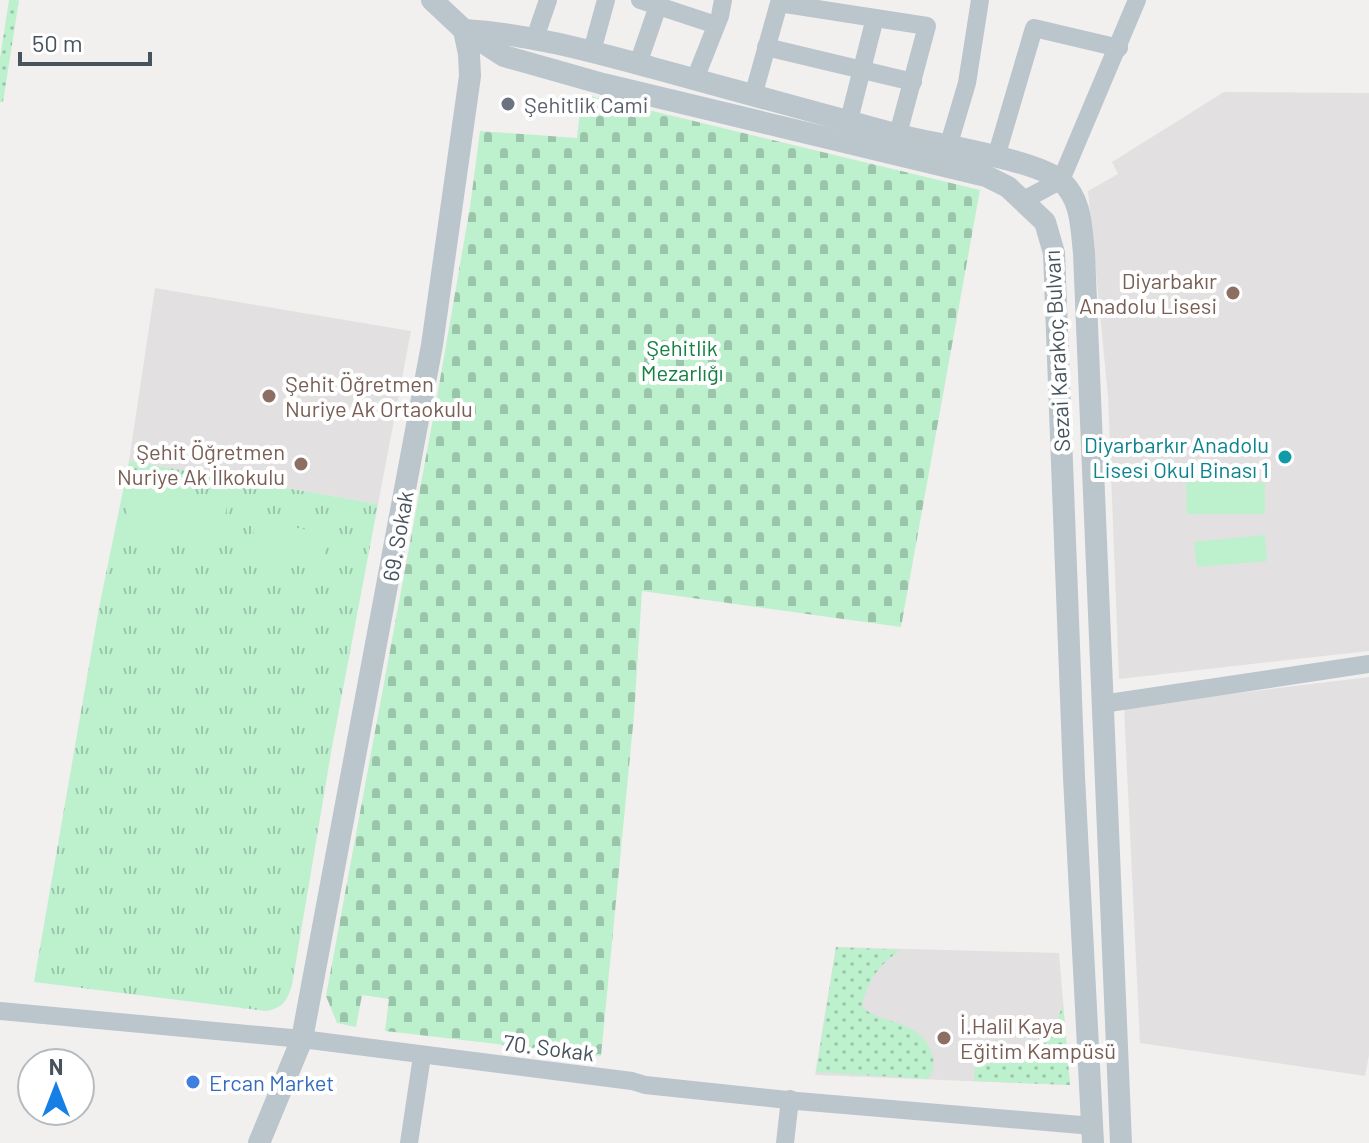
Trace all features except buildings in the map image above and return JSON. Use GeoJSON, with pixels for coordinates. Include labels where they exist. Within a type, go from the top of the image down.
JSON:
{"type":"FeatureCollection","features":[{"type":"Feature","properties":{"kind":"street","name":"Sezai Karakoç Bulvarı"},"geometry":{"type":"LineString","coordinates":[[432,0],[464,30],[504,56],[617,88],[986,176],[1008,187],[1045,222],[1054,253],[1074,777],[1093,1134]]}},
{"type":"Feature","properties":{"kind":"street"},"geometry":{"type":"LineString","coordinates":[[535,38],[548,0]]}},
{"type":"Feature","properties":{"kind":"street"},"geometry":{"type":"LineString","coordinates":[[592,51],[606,0]]}},
{"type":"Feature","properties":{"kind":"street"},"geometry":{"type":"LineString","coordinates":[[640,0],[660,3],[716,25]]}},
{"type":"Feature","properties":{"kind":"street"},"geometry":{"type":"LineString","coordinates":[[695,79],[723,0]]}},
{"type":"Feature","properties":{"kind":"street"},"geometry":{"type":"LineString","coordinates":[[948,147],[967,83],[980,0]]}},
{"type":"Feature","properties":{"kind":"street"},"geometry":{"type":"LineString","coordinates":[[1024,200],[1061,180],[1137,0]]}},
{"type":"Feature","properties":{"kind":"street"},"geometry":{"type":"LineString","coordinates":[[753,96],[779,2],[927,26],[898,134]]}},
{"type":"Feature","properties":{"kind":"street"},"geometry":{"type":"LineString","coordinates":[[638,64],[660,3]]}},
{"type":"Feature","properties":{"kind":"street"},"geometry":{"type":"LineString","coordinates":[[849,120],[875,18]]}},
{"type":"Feature","properties":{"kind":"street"},"geometry":{"type":"LineString","coordinates":[[996,157],[1034,28],[1119,48]]}},
{"type":"Feature","properties":{"kind":"street"},"geometry":{"type":"LineString","coordinates":[[464,30],[508,32],[592,51],[753,96],[996,157],[1044,171],[1061,180],[1078,203],[1084,253],[1121,1143]]}},
{"type":"Feature","properties":{"kind":"street","name":"69. Sokak"},"geometry":{"type":"LineString","coordinates":[[259,1143],[302,1039],[432,345],[470,76],[464,30]]}},
{"type":"Feature","properties":{"kind":"street"},"geometry":{"type":"LineString","coordinates":[[766,47],[913,82]]}},
{"type":"Feature","properties":{"kind":"street"},"geometry":{"type":"LineString","coordinates":[[1102,704],[1369,664]]}},
{"type":"Feature","properties":{"kind":"street","name":"70. Sokak"},"geometry":{"type":"LineString","coordinates":[[0,1011],[302,1039],[645,1085],[1093,1134]]}},
{"type":"Feature","properties":{"kind":"street"},"geometry":{"type":"LineString","coordinates":[[409,1143],[422,1056]]}},
{"type":"Feature","properties":{"kind":"street"},"geometry":{"type":"LineString","coordinates":[[785,1143],[790,1099]]}},
{"type":"Feature","properties":{"kind":"shaded area","name":"Diyarbakır Anadolu Lisesi"},"geometry":{"type":"Polygon","coordinates":[[[1224,92],[1369,93],[1369,651],[1119,679],[1108,396],[1088,191],[1118,174],[1112,162],[1224,92]]]}},
{"type":"Feature","properties":{"kind":"shaded area","name":"Şehit Öğretmen Nuriye Ak Ortaokulu"},"geometry":{"type":"Polygon","coordinates":[[[155,288],[411,331],[378,504],[129,461],[155,288]]]}},
{"type":"Feature","properties":{"kind":"shaded area"},"geometry":{"type":"Polygon","coordinates":[[[1369,677],[1369,1055],[1365,1076],[1140,1043],[1124,707],[1369,677]]]}},
{"type":"Feature","properties":{"kind":"shaded area","name":"İ.Halil Kaya Eğitim Kampüsü"},"geometry":{"type":"Polygon","coordinates":[[[836,947],[1059,953],[1070,1085],[815,1075],[836,947]]]}},
{"type":"Feature","properties":{"kind":"green space"},"geometry":{"type":"Polygon","coordinates":[[[9,0],[19,0],[3,102],[0,102],[0,58],[9,0]]]}},
{"type":"Feature","properties":{"kind":"green space","name":"Şehitlik Mezarlığı"},"geometry":{"type":"Polygon","coordinates":[[[582,94],[980,190],[901,627],[642,591],[634,715],[601,1056],[385,1031],[389,999],[362,995],[356,1027],[337,1023],[326,996],[437,397],[480,131],[577,138],[582,94]]]}},
{"type":"Feature","properties":{"kind":"green space"},"geometry":{"type":"Polygon","coordinates":[[[129,461],[378,504],[332,747],[292,985],[284,1003],[272,1010],[34,982],[99,608],[129,461]]]}},
{"type":"Feature","properties":{"kind":"green space"},"geometry":{"type":"Polygon","coordinates":[[[1186,481],[1265,483],[1265,514],[1187,514],[1186,481]]]}},
{"type":"Feature","properties":{"kind":"green space"},"geometry":{"type":"Polygon","coordinates":[[[132,484],[228,501],[219,547],[123,530],[132,484]]]}},
{"type":"Feature","properties":{"kind":"green space"},"geometry":{"type":"Polygon","coordinates":[[[256,520],[329,534],[322,567],[250,553],[256,520]]]}},
{"type":"Feature","properties":{"kind":"green space"},"geometry":{"type":"Polygon","coordinates":[[[1265,535],[1267,561],[1197,567],[1194,542],[1265,535]]]}},
{"type":"Feature","properties":{"kind":"green space"},"geometry":{"type":"Polygon","coordinates":[[[836,947],[901,950],[886,961],[876,974],[862,1006],[877,1016],[916,1031],[924,1039],[933,1061],[928,1079],[816,1072],[836,947]]]}},
{"type":"Feature","properties":{"kind":"green space"},"geometry":{"type":"Polygon","coordinates":[[[1063,1004],[1070,1085],[974,1081],[975,1064],[1022,1058],[1042,1047],[1063,1004]]]}},
{"type":"Feature","properties":{"kind":"place","name":"Şehitlik Cami"},"geometry":{"type":"Point","coordinates":[508,104]}},
{"type":"Feature","properties":{"kind":"place","name":"Diyarbakır Anadolu Lisesi"},"geometry":{"type":"Point","coordinates":[1233,293]}},
{"type":"Feature","properties":{"kind":"place","name":"Şehit Öğretmen Nuriye Ak Ortaokulu"},"geometry":{"type":"Point","coordinates":[269,396]}},
{"type":"Feature","properties":{"kind":"place","name":"Diyarbarkır Anadolu Lisesi Okul Binası 1"},"geometry":{"type":"Point","coordinates":[1285,457]}},
{"type":"Feature","properties":{"kind":"place","name":"Şehit Öğretmen Nuriye Ak İlkokulu"},"geometry":{"type":"Point","coordinates":[301,464]}},
{"type":"Feature","properties":{"kind":"place","name":"İ.Halil Kaya Eğitim Kampüsü"},"geometry":{"type":"Point","coordinates":[944,1038]}},
{"type":"Feature","properties":{"kind":"place","name":"Ercan Market"},"geometry":{"type":"Point","coordinates":[193,1082]}}]}
